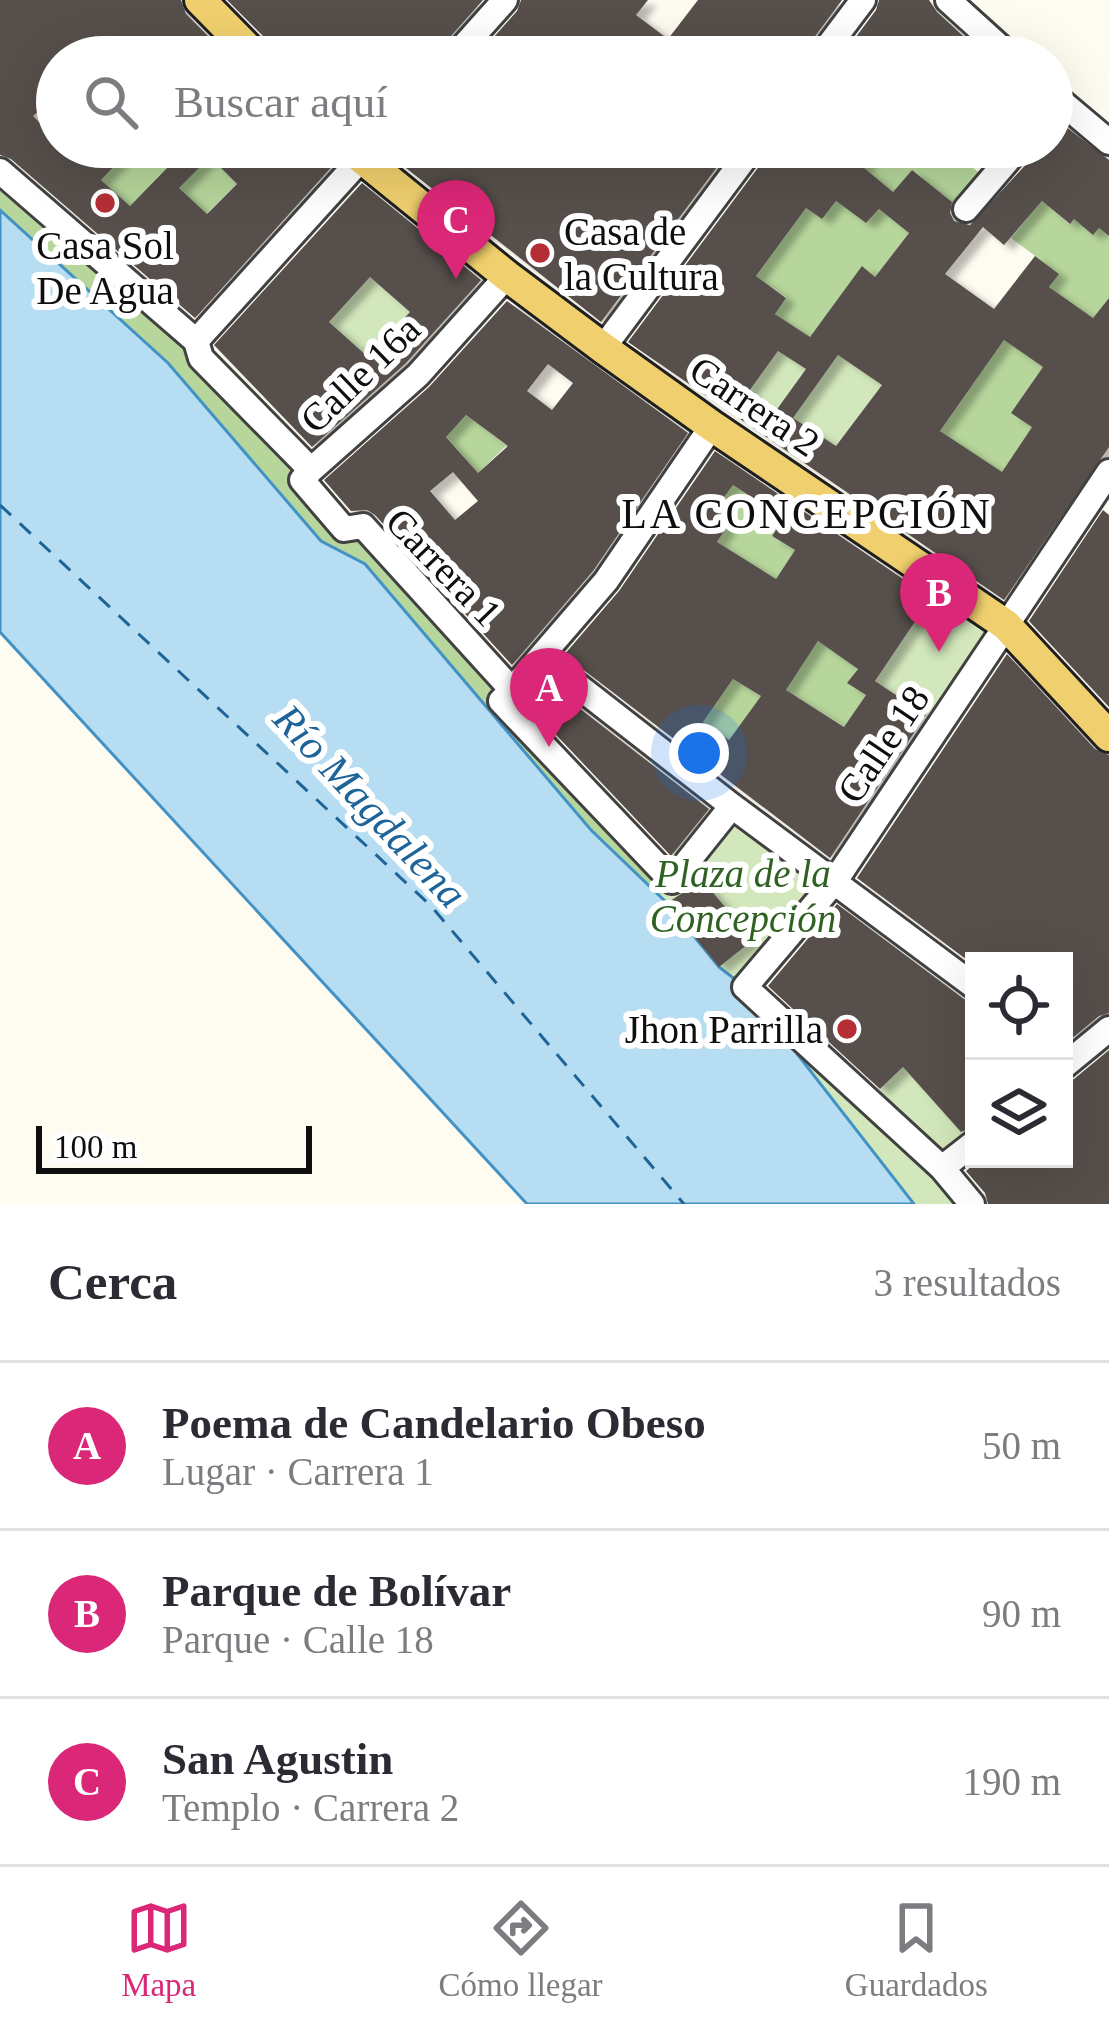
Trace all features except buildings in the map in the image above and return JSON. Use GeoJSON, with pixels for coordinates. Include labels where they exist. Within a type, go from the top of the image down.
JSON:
{"type":"FeatureCollection","features":[{"type":"Feature","properties":{"kind":"main road"},"geometry":{"type":"LineString","coordinates":[[200,0],[235,36]]}},
{"type":"Feature","properties":{"kind":"main road","name":"Carrera 2"},"geometry":{"type":"LineString","coordinates":[[381,168],[507,276],[603,348],[1006,625],[1109,736]]}},
{"type":"Feature","properties":{"kind":"street"},"geometry":{"type":"LineString","coordinates":[[473,36],[506,0]]}},
{"type":"Feature","properties":{"kind":"street"},"geometry":{"type":"LineString","coordinates":[[836,36],[863,0]]}},
{"type":"Feature","properties":{"kind":"street"},"geometry":{"type":"LineString","coordinates":[[948,0],[988,36]]}},
{"type":"Feature","properties":{"kind":"street"},"geometry":{"type":"LineString","coordinates":[[1073,115],[1109,142]]}},
{"type":"Feature","properties":{"kind":"street"},"geometry":{"type":"LineString","coordinates":[[196,341],[346,168]]}},
{"type":"Feature","properties":{"kind":"street"},"geometry":{"type":"LineString","coordinates":[[603,348],[737,168]]}},
{"type":"Feature","properties":{"kind":"street"},"geometry":{"type":"LineString","coordinates":[[966,209],[1001,168]]}},
{"type":"Feature","properties":{"kind":"street","name":"Carrera 1"},"geometry":{"type":"LineString","coordinates":[[0,171],[196,341],[200,358],[311,470],[302,480],[344,530],[363,526],[512,690],[501,701],[672,881],[733,806]]}},
{"type":"Feature","properties":{"kind":"street","name":"Calle 16a"},"geometry":{"type":"LineString","coordinates":[[311,470],[418,374],[507,276]]}},
{"type":"Feature","properties":{"kind":"street"},"geometry":{"type":"LineString","coordinates":[[512,690],[606,581],[712,427]]}},
{"type":"Feature","properties":{"kind":"street","name":"Calle 18"},"geometry":{"type":"LineString","coordinates":[[942,1168],[746,987],[835,881],[1006,625],[1104,489]]}},
{"type":"Feature","properties":{"kind":"street"},"geometry":{"type":"LineString","coordinates":[[542,658],[965,979]]}},
{"type":"Feature","properties":{"kind":"street"},"geometry":{"type":"LineString","coordinates":[[1073,1055],[1109,1029]]}},
{"type":"Feature","properties":{"kind":"street"},"geometry":{"type":"LineString","coordinates":[[965,1150],[942,1168],[972,1204]]}},
{"type":"Feature","properties":{"kind":"green space"},"geometry":{"type":"Polygon","coordinates":[[[113,168],[167,168],[130,206],[101,180],[113,168]]]}},
{"type":"Feature","properties":{"kind":"green space"},"geometry":{"type":"Polygon","coordinates":[[[199,168],[221,168],[237,184],[206,214],[179,188],[199,168]]]}},
{"type":"Feature","properties":{"kind":"green space"},"geometry":{"type":"Polygon","coordinates":[[[864,168],[973,168],[984,177],[958,207],[912,170],[893,192],[864,168]]]}},
{"type":"Feature","properties":{"kind":"green space"},"geometry":{"type":"Polygon","coordinates":[[[0,171],[73,231],[311,470],[343,529],[363,526],[512,690],[502,700],[672,881],[659,897],[591,830],[365,564],[321,541],[168,363],[0,210],[0,171]]]}},
{"type":"Feature","properties":{"kind":"green space"},"geometry":{"type":"Polygon","coordinates":[[[836,201],[866,223],[879,209],[909,233],[875,277],[863,267],[810,337],[775,314],[786,297],[756,276],[806,208],[822,219],[836,201]]]}},
{"type":"Feature","properties":{"kind":"green space"},"geometry":{"type":"Polygon","coordinates":[[[1042,201],[1069,224],[1074,219],[1093,234],[1099,228],[1109,236],[1109,298],[1093,318],[1049,287],[1058,273],[1011,238],[1042,201]]]}},
{"type":"Feature","properties":{"kind":"green space"},"geometry":{"type":"Polygon","coordinates":[[[370,277],[410,312],[368,357],[329,322],[370,277]]]}},
{"type":"Feature","properties":{"kind":"green space"},"geometry":{"type":"Polygon","coordinates":[[[1004,340],[1043,367],[1032,427],[1002,473],[940,431],[1004,340]]]}},
{"type":"Feature","properties":{"kind":"green space"},"geometry":{"type":"Polygon","coordinates":[[[778,351],[806,369],[775,412],[747,394],[778,351]]]}},
{"type":"Feature","properties":{"kind":"green space"},"geometry":{"type":"Polygon","coordinates":[[[838,355],[882,385],[836,446],[793,418],[838,355]]]}},
{"type":"Feature","properties":{"kind":"green space"},"geometry":{"type":"Polygon","coordinates":[[[466,415],[506,445],[518,431],[522,458],[506,446],[478,473],[438,427],[446,419],[455,427],[466,415]]]}},
{"type":"Feature","properties":{"kind":"green space"},"geometry":{"type":"Polygon","coordinates":[[[733,485],[784,518],[772,536],[795,550],[776,579],[717,542],[730,522],[714,511],[733,485]]]}},
{"type":"Feature","properties":{"kind":"green space"},"geometry":{"type":"Polygon","coordinates":[[[943,581],[1002,623],[936,722],[875,681],[943,581]]]}},
{"type":"Feature","properties":{"kind":"green space"},"geometry":{"type":"Polygon","coordinates":[[[818,641],[858,668],[848,683],[866,695],[845,727],[786,690],[818,641]]]}},
{"type":"Feature","properties":{"kind":"green space"},"geometry":{"type":"Polygon","coordinates":[[[733,679],[761,696],[729,740],[703,722],[733,679]]]}},
{"type":"Feature","properties":{"kind":"green space","name":"Plaza de la Concepción"},"geometry":{"type":"Polygon","coordinates":[[[732,806],[835,881],[745,987],[719,967],[659,897],[732,806]]]}},
{"type":"Feature","properties":{"kind":"green space"},"geometry":{"type":"Polygon","coordinates":[[[811,1046],[869,1101],[903,1067],[965,1136],[965,1150],[942,1168],[972,1204],[914,1204],[801,1058],[811,1046]]]}},
{"type":"Feature","properties":{"kind":"water","name":"Río Magdalena"},"geometry":{"type":"Polygon","coordinates":[[[0,210],[168,363],[321,541],[365,564],[591,830],[667,903],[719,967],[745,987],[914,1204],[527,1204],[0,632],[0,210]]]}},
{"type":"Feature","properties":{"kind":"ferry route"},"geometry":{"type":"LineString","coordinates":[[0,505],[431,906],[684,1204]]}},
{"type":"Feature","properties":{"kind":"place","name":"Casa Sol De Agua"},"geometry":{"type":"Point","coordinates":[105,203]}},
{"type":"Feature","properties":{"kind":"place","name":"Casa de la Cultura"},"geometry":{"type":"Point","coordinates":[540,253]}},
{"type":"Feature","properties":{"kind":"place","name":"San Agustin"},"geometry":{"type":"Point","coordinates":[456,279]}},
{"type":"Feature","properties":{"kind":"place","name":"Parque de Bolívar"},"geometry":{"type":"Point","coordinates":[939,652]}},
{"type":"Feature","properties":{"kind":"place","name":"Poema de Candelario Obeso"},"geometry":{"type":"Point","coordinates":[549,747]}},
{"type":"Feature","properties":{"kind":"place","name":"Jhon Parrilla"},"geometry":{"type":"Point","coordinates":[847,1029]}},
{"type":"Feature","properties":{"kind":"district","name":"LA CONCEPCIÓN"},"geometry":{"type":"Point","coordinates":[807,514]}}]}
